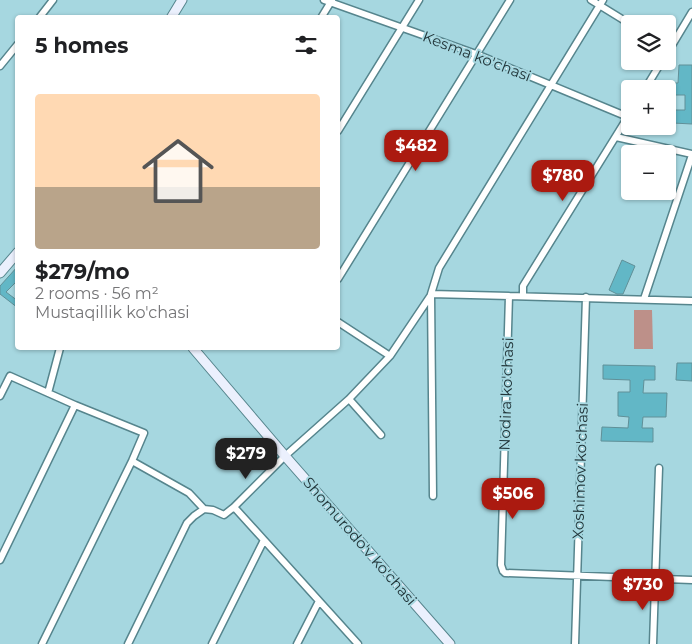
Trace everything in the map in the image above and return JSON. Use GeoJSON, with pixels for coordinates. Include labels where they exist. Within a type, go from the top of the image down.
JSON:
{"type":"FeatureCollection","features":[{"type":"Feature","properties":{"kind":"street"},"geometry":{"type":"LineString","coordinates":[[41,15],[53,0]]}},
{"type":"Feature","properties":{"kind":"street"},"geometry":{"type":"LineString","coordinates":[[173,15],[182,0]]}},
{"type":"Feature","properties":{"kind":"street"},"geometry":{"type":"LineString","coordinates":[[340,128],[420,0]]}},
{"type":"Feature","properties":{"kind":"street"},"geometry":{"type":"LineString","coordinates":[[340,276],[510,0]]}},
{"type":"Feature","properties":{"kind":"street"},"geometry":{"type":"LineString","coordinates":[[591,0],[602,3],[621,17]]}},
{"type":"Feature","properties":{"kind":"street"},"geometry":{"type":"LineString","coordinates":[[322,15],[329,1]]}},
{"type":"Feature","properties":{"kind":"street","name":"Kesma ko'chasi"},"geometry":{"type":"LineString","coordinates":[[329,1],[476,54],[621,113]]}},
{"type":"Feature","properties":{"kind":"street"},"geometry":{"type":"LineString","coordinates":[[433,496],[432,294],[439,268],[602,3]]}},
{"type":"Feature","properties":{"kind":"street"},"geometry":{"type":"LineString","coordinates":[[676,37],[692,12]]}},
{"type":"Feature","properties":{"kind":"street"},"geometry":{"type":"LineString","coordinates":[[0,66],[15,48]]}},
{"type":"Feature","properties":{"kind":"street"},"geometry":{"type":"LineString","coordinates":[[523,296],[523,286],[621,130]]}},
{"type":"Feature","properties":{"kind":"street"},"geometry":{"type":"LineString","coordinates":[[616,138],[692,154],[644,299]]}},
{"type":"Feature","properties":{"kind":"street"},"geometry":{"type":"LineString","coordinates":[[0,273],[15,256]]}},
{"type":"Feature","properties":{"kind":"street"},"geometry":{"type":"LineString","coordinates":[[432,294],[692,301]]}},
{"type":"Feature","properties":{"kind":"street"},"geometry":{"type":"LineString","coordinates":[[128,644],[187,523],[204,510],[212,510],[224,515],[234,507],[285,456],[349,399],[390,356],[432,294]]}},
{"type":"Feature","properties":{"kind":"street","name":"Nodira ko'chasi"},"geometry":{"type":"LineString","coordinates":[[508,296],[502,569],[505,573],[692,580]]}},
{"type":"Feature","properties":{"kind":"street","name":"Xoshimov ko'chasi"},"geometry":{"type":"LineString","coordinates":[[575,644],[586,297]]}},
{"type":"Feature","properties":{"kind":"street"},"geometry":{"type":"LineString","coordinates":[[340,323],[390,356]]}},
{"type":"Feature","properties":{"kind":"street"},"geometry":{"type":"LineString","coordinates":[[48,393],[59,350]]}},
{"type":"Feature","properties":{"kind":"street","name":"Shomurodo'v ko'chasi"},"geometry":{"type":"LineString","coordinates":[[195,350],[450,644]]}},
{"type":"Feature","properties":{"kind":"street"},"geometry":{"type":"LineString","coordinates":[[0,396],[10,376],[144,433],[42,644]]}},
{"type":"Feature","properties":{"kind":"street"},"geometry":{"type":"LineString","coordinates":[[349,399],[381,435]]}},
{"type":"Feature","properties":{"kind":"street"},"geometry":{"type":"LineString","coordinates":[[0,560],[75,405]]}},
{"type":"Feature","properties":{"kind":"street"},"geometry":{"type":"LineString","coordinates":[[132,461],[189,493],[204,510]]}},
{"type":"Feature","properties":{"kind":"street"},"geometry":{"type":"LineString","coordinates":[[652,644],[659,468]]}},
{"type":"Feature","properties":{"kind":"street"},"geometry":{"type":"LineString","coordinates":[[234,507],[358,644]]}},
{"type":"Feature","properties":{"kind":"street"},"geometry":{"type":"LineString","coordinates":[[212,644],[264,540]]}},
{"type":"Feature","properties":{"kind":"street"},"geometry":{"type":"LineString","coordinates":[[297,644],[319,601]]}},
{"type":"Feature","properties":{"kind":"shaded area"},"geometry":{"type":"Polygon","coordinates":[[[634,310],[652,310],[653,349],[634,349],[634,310]]]}},
{"type":"Feature","properties":{"kind":"building"},"geometry":{"type":"Polygon","coordinates":[[[679,65],[692,65],[692,124],[676,123],[676,110],[685,110],[685,95],[676,95],[676,83],[678,83],[679,65]]]}},
{"type":"Feature","properties":{"kind":"building"},"geometry":{"type":"Polygon","coordinates":[[[622,260],[635,266],[623,294],[617,294],[609,290],[622,260]]]}},
{"type":"Feature","properties":{"kind":"building"},"geometry":{"type":"Polygon","coordinates":[[[15,269],[15,283],[6,292],[15,299],[15,306],[0,294],[0,286],[15,269]]]}},
{"type":"Feature","properties":{"kind":"building"},"geometry":{"type":"Polygon","coordinates":[[[677,363],[692,363],[692,381],[676,380],[677,363]]]}},
{"type":"Feature","properties":{"kind":"building"},"geometry":{"type":"Polygon","coordinates":[[[603,365],[655,366],[655,380],[644,380],[643,393],[667,393],[666,417],[643,417],[642,428],[653,428],[653,442],[601,441],[602,427],[628,428],[629,417],[618,416],[618,392],[630,392],[630,380],[603,379],[603,365]]]}}]}
